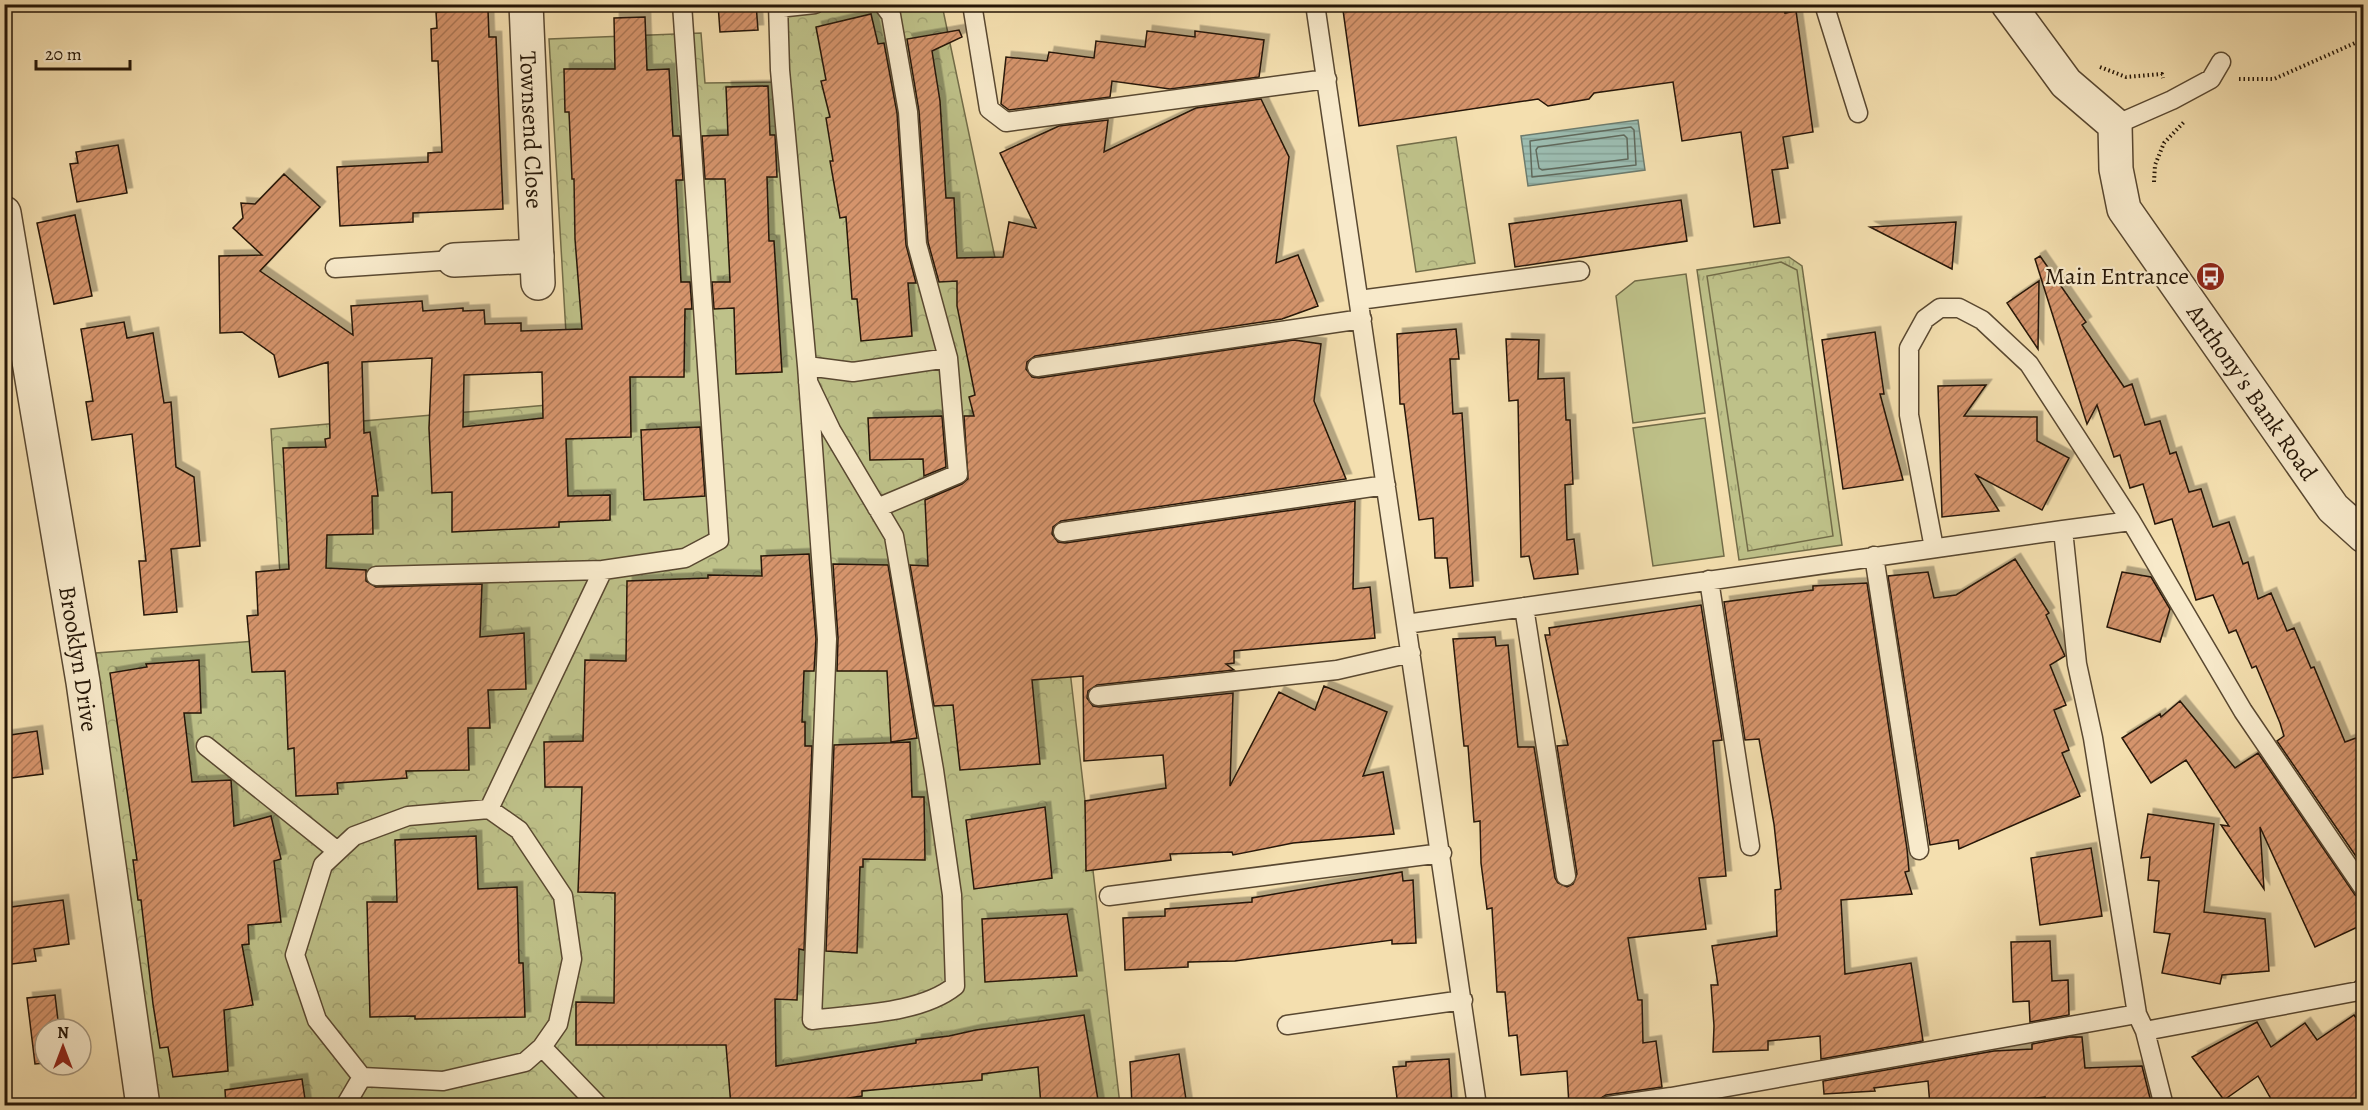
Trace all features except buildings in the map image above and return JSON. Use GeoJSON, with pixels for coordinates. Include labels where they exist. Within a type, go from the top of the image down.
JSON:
{"type":"FeatureCollection","features":[{"type":"Feature","properties":{"kind":"street","name":"Townsend Close"},"geometry":{"type":"LineString","coordinates":[[454,260],[537,269],[526,4]]}},
{"type":"Feature","properties":{"kind":"street"},"geometry":{"type":"LineString","coordinates":[[2008,4],[2066,83],[2115,125]]}},
{"type":"Feature","properties":{"kind":"street","name":"Anthony's Bank Road"},"geometry":{"type":"LineString","coordinates":[[2115,125],[2116,169],[2124,209],[2333,508],[2364,536]]}},
{"type":"Feature","properties":{"kind":"street","name":"Brooklyn Drive"},"geometry":{"type":"LineString","coordinates":[[4,213],[83,682],[143,1106]]}},
{"type":"Feature","properties":{"kind":"lane"},"geometry":{"type":"LineString","coordinates":[[376,576],[603,570],[685,558],[719,540],[682,4]]}},
{"type":"Feature","properties":{"kind":"lane"},"geometry":{"type":"LineString","coordinates":[[808,374],[831,430],[894,537],[932,759],[952,895],[955,986],[941,997],[920,1004],[812,1020],[827,639],[808,374],[780,70],[778,6],[815,4]]}},
{"type":"Feature","properties":{"kind":"lane"},"geometry":{"type":"LineString","coordinates":[[877,508],[958,474],[948,358],[917,244],[908,112],[891,15],[883,4]]}},
{"type":"Feature","properties":{"kind":"lane"},"geometry":{"type":"LineString","coordinates":[[972,4],[989,109],[1006,122],[1327,79]]}},
{"type":"Feature","properties":{"kind":"lane"},"geometry":{"type":"LineString","coordinates":[[1316,4],[1478,1106]]}},
{"type":"Feature","properties":{"kind":"lane"},"geometry":{"type":"LineString","coordinates":[[1824,4],[1858,113]]}},
{"type":"Feature","properties":{"kind":"lane"},"geometry":{"type":"LineString","coordinates":[[2115,125],[2172,100],[2211,79],[2221,62]]}},
{"type":"Feature","properties":{"kind":"lane"},"geometry":{"type":"LineString","coordinates":[[335,268],[454,260]]}},
{"type":"Feature","properties":{"kind":"lane"},"geometry":{"type":"LineString","coordinates":[[1359,300],[1581,271]]}},
{"type":"Feature","properties":{"kind":"lane"},"geometry":{"type":"LineString","coordinates":[[1934,548],[1909,415],[1909,348],[1925,319],[1940,308],[1959,308],[1982,320],[2029,364],[2131,521],[2242,711],[2364,889]]}},
{"type":"Feature","properties":{"kind":"lane"},"geometry":{"type":"LineString","coordinates":[[1037,367],[1362,319]]}},
{"type":"Feature","properties":{"kind":"lane"},"geometry":{"type":"LineString","coordinates":[[808,374],[853,372],[948,358]]}},
{"type":"Feature","properties":{"kind":"lane"},"geometry":{"type":"LineString","coordinates":[[1063,532],[1386,485]]}},
{"type":"Feature","properties":{"kind":"lane"},"geometry":{"type":"LineString","coordinates":[[1406,624],[2131,521]]}},
{"type":"Feature","properties":{"kind":"lane"},"geometry":{"type":"LineString","coordinates":[[2063,530],[2077,664],[2098,772],[2137,1014],[2145,1031],[2164,1106]]}},
{"type":"Feature","properties":{"kind":"lane"},"geometry":{"type":"LineString","coordinates":[[1874,556],[1919,850]]}},
{"type":"Feature","properties":{"kind":"lane"},"geometry":{"type":"LineString","coordinates":[[489,809],[603,570]]}},
{"type":"Feature","properties":{"kind":"lane"},"geometry":{"type":"LineString","coordinates":[[1709,580],[1750,846]]}},
{"type":"Feature","properties":{"kind":"lane"},"geometry":{"type":"LineString","coordinates":[[1524,607],[1566,876]]}},
{"type":"Feature","properties":{"kind":"lane"},"geometry":{"type":"LineString","coordinates":[[1098,696],[1337,670],[1411,653]]}},
{"type":"Feature","properties":{"kind":"lane"},"geometry":{"type":"LineString","coordinates":[[206,746],[336,850]]}},
{"type":"Feature","properties":{"kind":"lane"},"geometry":{"type":"LineString","coordinates":[[489,809],[519,830],[563,896],[572,959],[558,1024],[542,1047],[525,1062],[443,1081],[362,1077],[317,1020],[295,955],[322,865],[354,836],[408,816],[489,809]]}},
{"type":"Feature","properties":{"kind":"lane"},"geometry":{"type":"LineString","coordinates":[[1109,896],[1442,853]]}},
{"type":"Feature","properties":{"kind":"lane"},"geometry":{"type":"LineString","coordinates":[[2145,1031],[2359,991],[2364,987]]}},
{"type":"Feature","properties":{"kind":"lane"},"geometry":{"type":"LineString","coordinates":[[1287,1025],[1463,1000]]}},
{"type":"Feature","properties":{"kind":"lane"},"geometry":{"type":"LineString","coordinates":[[1608,1106],[1671,1097],[2137,1014]]}},
{"type":"Feature","properties":{"kind":"lane"},"geometry":{"type":"LineString","coordinates":[[542,1047],[599,1106]]}},
{"type":"Feature","properties":{"kind":"lane"},"geometry":{"type":"LineString","coordinates":[[345,1106],[362,1077]]}},
{"type":"Feature","properties":{"kind":"path"},"geometry":{"type":"LineString","coordinates":[[2211,79],[2274,79],[2364,39]]}},
{"type":"Feature","properties":{"kind":"path"},"geometry":{"type":"LineString","coordinates":[[2092,64],[2126,77],[2162,74],[2172,100],[2185,123],[2164,143],[2155,165],[2154,183]]}},
{"type":"Feature","properties":{"kind":"green space"},"geometry":{"type":"Polygon","coordinates":[[[772,5],[942,5],[1056,549],[1120,1105],[155,1105],[96,653],[284,639],[271,429],[570,403],[549,39],[701,33],[705,83],[776,82],[772,5]]]}},
{"type":"Feature","properties":{"kind":"green space"},"geometry":{"type":"Polygon","coordinates":[[[1456,137],[1475,263],[1416,272],[1397,146],[1456,137]]]}},
{"type":"Feature","properties":{"kind":"green space"},"geometry":{"type":"Polygon","coordinates":[[[1789,257],[1802,266],[1842,545],[1739,560],[1697,270],[1789,257]]]}},
{"type":"Feature","properties":{"kind":"green space"},"geometry":{"type":"Polygon","coordinates":[[[1781,262],[1797,270],[1833,536],[1748,551],[1707,276],[1781,262]]]}},
{"type":"Feature","properties":{"kind":"green space"},"geometry":{"type":"Polygon","coordinates":[[[1686,274],[1705,413],[1633,423],[1616,296],[1635,281],[1686,274]]]}},
{"type":"Feature","properties":{"kind":"green space"},"geometry":{"type":"Polygon","coordinates":[[[1705,418],[1724,556],[1653,566],[1633,428],[1705,418]]]}},
{"type":"Feature","properties":{"kind":"water"},"geometry":{"type":"Polygon","coordinates":[[[1638,120],[1645,170],[1528,186],[1521,136],[1638,120]]]}},
{"type":"Feature","properties":{"kind":"place","name":"Main Entrance"},"geometry":{"type":"Point","coordinates":[2210,276]}}]}
